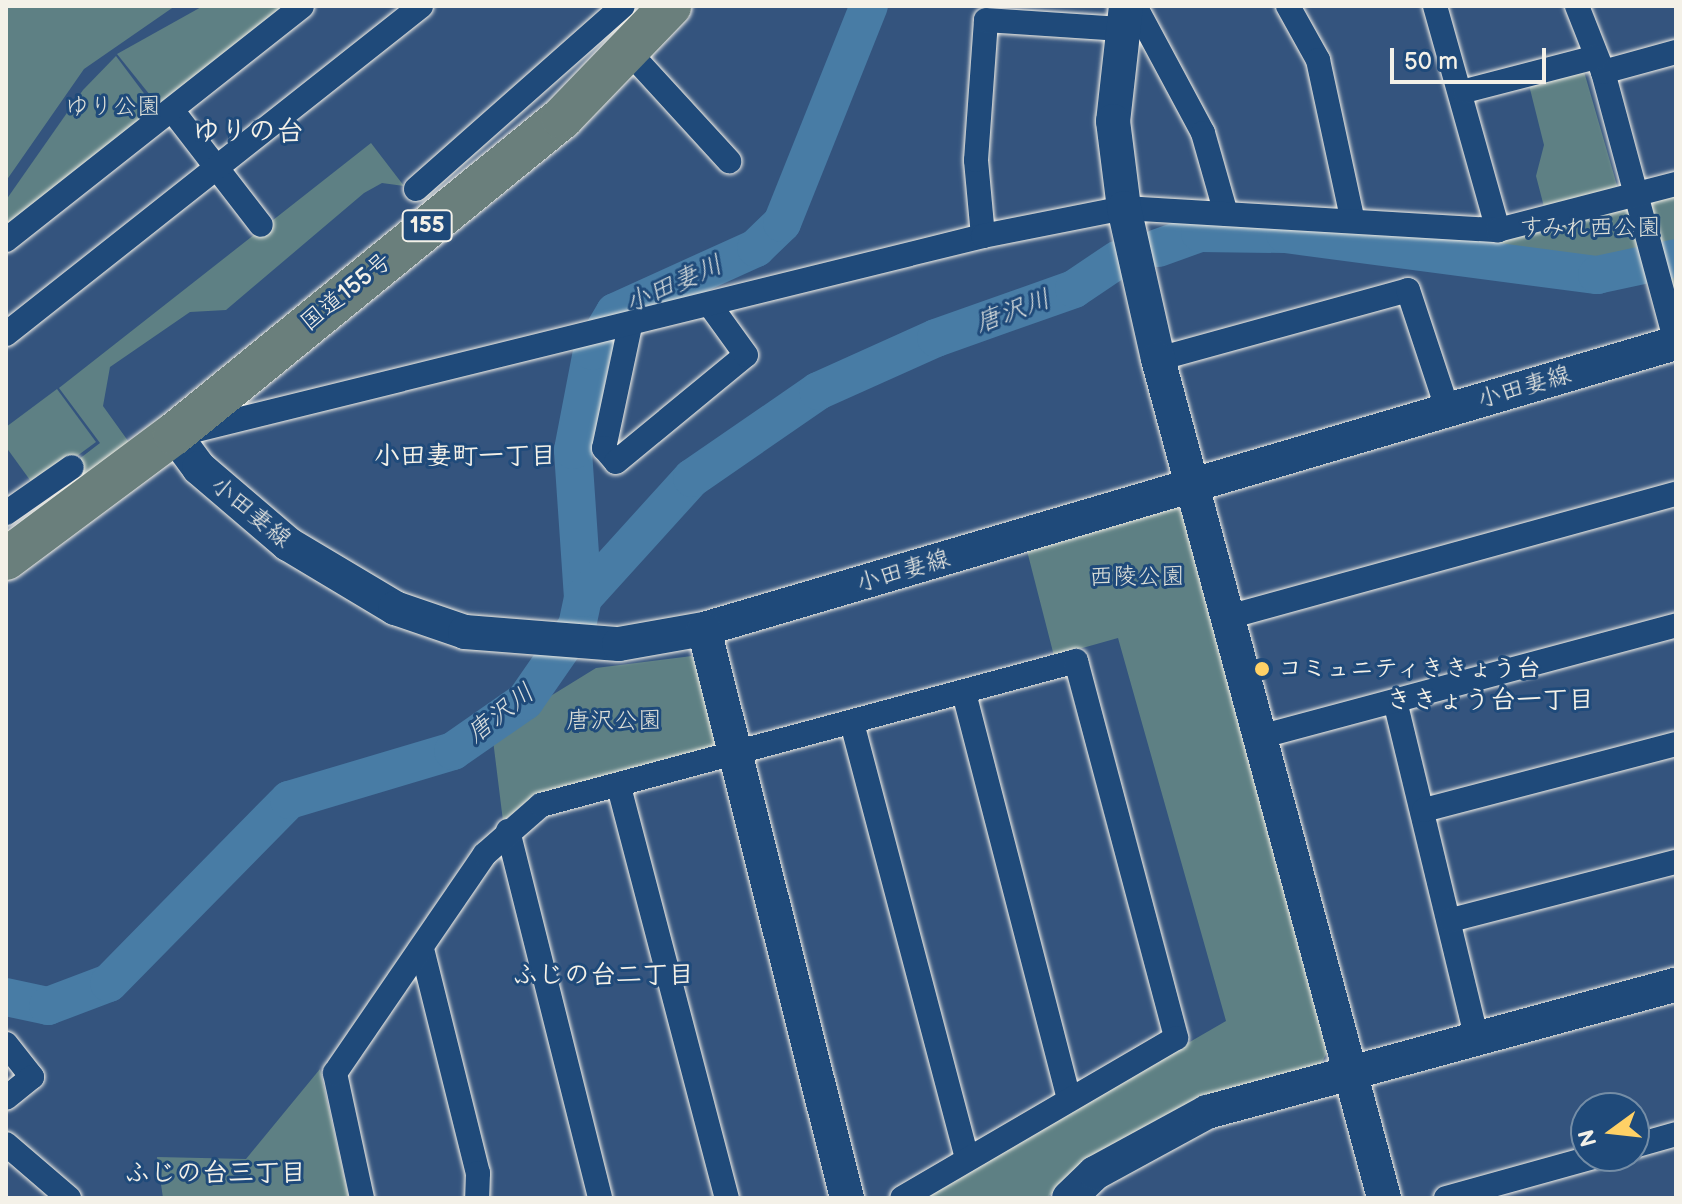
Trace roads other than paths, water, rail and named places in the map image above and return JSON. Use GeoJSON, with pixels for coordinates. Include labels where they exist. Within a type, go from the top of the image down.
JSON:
{"type":"FeatureCollection","features":[{"type":"Feature","properties":{"kind":"highway","name":"国道155号"},"geometry":{"type":"LineString","coordinates":[[6,559],[174,434],[562,118],[615,22],[670,6]]}},
{"type":"Feature","properties":{"kind":"street"},"geometry":{"type":"LineString","coordinates":[[6,240],[302,6]]}},
{"type":"Feature","properties":{"kind":"street"},"geometry":{"type":"LineString","coordinates":[[6,334],[421,6]]}},
{"type":"Feature","properties":{"kind":"street"},"geometry":{"type":"LineString","coordinates":[[1288,6],[1318,60],[1352,217]]}},
{"type":"Feature","properties":{"kind":"street"},"geometry":{"type":"LineString","coordinates":[[1435,6],[1465,91],[1498,230]]}},
{"type":"Feature","properties":{"kind":"street"},"geometry":{"type":"LineString","coordinates":[[1577,6],[1599,65],[1676,344]]}},
{"type":"Feature","properties":{"kind":"street"},"geometry":{"type":"LineString","coordinates":[[1127,14],[1203,133],[1226,214]]}},
{"type":"Feature","properties":{"kind":"street"},"geometry":{"type":"LineString","coordinates":[[1127,14],[1113,121],[1124,208],[1158,359],[1232,616],[1384,1198]]}},
{"type":"Feature","properties":{"kind":"street"},"geometry":{"type":"LineString","coordinates":[[983,236],[976,160],[986,20],[1127,14]]}},
{"type":"Feature","properties":{"kind":"street"},"geometry":{"type":"LineString","coordinates":[[416,189],[615,22],[729,161]]}},
{"type":"Feature","properties":{"kind":"street"},"geometry":{"type":"LineString","coordinates":[[1465,91],[1676,52]]}},
{"type":"Feature","properties":{"kind":"street"},"geometry":{"type":"LineString","coordinates":[[172,110],[261,225]]}},
{"type":"Feature","properties":{"kind":"street"},"geometry":{"type":"LineString","coordinates":[[174,434],[581,334],[712,308],[983,236],[1124,208],[1352,217],[1498,230],[1676,184]]}},
{"type":"Feature","properties":{"kind":"street"},"geometry":{"type":"LineString","coordinates":[[1158,359],[1408,290],[1447,408]]}},
{"type":"Feature","properties":{"kind":"street"},"geometry":{"type":"LineString","coordinates":[[626,327],[604,448],[616,462],[746,355],[712,308]]}},
{"type":"Feature","properties":{"kind":"street","name":"小田妻線"},"geometry":{"type":"LineString","coordinates":[[174,434],[199,468],[320,568],[395,608],[513,639],[593,644],[704,629],[1196,486],[1447,408],[1676,344]]}},
{"type":"Feature","properties":{"kind":"street"},"geometry":{"type":"LineString","coordinates":[[6,513],[72,467]]}},
{"type":"Feature","properties":{"kind":"street"},"geometry":{"type":"LineString","coordinates":[[1232,616],[1676,494]]}},
{"type":"Feature","properties":{"kind":"street"},"geometry":{"type":"LineString","coordinates":[[1263,736],[1676,625]]}},
{"type":"Feature","properties":{"kind":"street"},"geometry":{"type":"LineString","coordinates":[[704,629],[738,754],[847,1198]]}},
{"type":"Feature","properties":{"kind":"street"},"geometry":{"type":"LineString","coordinates":[[362,1198],[335,1073],[508,831],[541,805],[619,787],[1076,661],[1176,1038],[902,1198]]}},
{"type":"Feature","properties":{"kind":"street"},"geometry":{"type":"LineString","coordinates":[[964,693],[1069,1098]]}},
{"type":"Feature","properties":{"kind":"street"},"geometry":{"type":"LineString","coordinates":[[1395,701],[1451,920],[1477,1039]]}},
{"type":"Feature","properties":{"kind":"street"},"geometry":{"type":"LineString","coordinates":[[852,723],[967,1159]]}},
{"type":"Feature","properties":{"kind":"street"},"geometry":{"type":"LineString","coordinates":[[1424,810],[1676,744]]}},
{"type":"Feature","properties":{"kind":"street"},"geometry":{"type":"LineString","coordinates":[[619,787],[727,1198]]}},
{"type":"Feature","properties":{"kind":"street"},"geometry":{"type":"LineString","coordinates":[[508,831],[600,1198]]}},
{"type":"Feature","properties":{"kind":"street"},"geometry":{"type":"LineString","coordinates":[[1451,920],[1676,862]]}},
{"type":"Feature","properties":{"kind":"street"},"geometry":{"type":"LineString","coordinates":[[423,953],[478,1173],[477,1198]]}},
{"type":"Feature","properties":{"kind":"street"},"geometry":{"type":"LineString","coordinates":[[1069,1198],[1128,1152],[1207,1112],[1354,1076],[1676,985]]}},
{"type":"Feature","properties":{"kind":"street"},"geometry":{"type":"LineString","coordinates":[[6,1044],[32,1077],[6,1098]]}},
{"type":"Feature","properties":{"kind":"street"},"geometry":{"type":"LineString","coordinates":[[1650,1141],[1676,1134]]}},
{"type":"Feature","properties":{"kind":"street"},"geometry":{"type":"LineString","coordinates":[[6,1144],[69,1198]]}},
{"type":"Feature","properties":{"kind":"street"},"geometry":{"type":"LineString","coordinates":[[1446,1198],[1570,1164]]}},
{"type":"Feature","properties":{"kind":"waterway","name":"小田妻川"},"geometry":{"type":"LineString","coordinates":[[583,598],[573,450],[592,351],[615,312],[756,248],[782,223],[869,6]]}},
{"type":"Feature","properties":{"kind":"waterway","name":"唐沢川"},"geometry":{"type":"LineString","coordinates":[[1158,248],[1200,233],[1285,234],[1597,275],[1676,258]]}},
{"type":"Feature","properties":{"kind":"waterway","name":"唐沢川"},"geometry":{"type":"LineString","coordinates":[[6,997],[48,1006],[109,983],[289,800],[453,751],[525,701],[577,626],[583,598],[692,478],[818,391],[936,338],[1074,289],[1117,260]]}},
{"type":"Feature","properties":{"kind":"place","name":"コミュニティききょう台"},"geometry":{"type":"Point","coordinates":[1262,669]}},
{"type":"Feature","properties":{"kind":"district","name":"ゆりの台"},"geometry":{"type":"Point","coordinates":[248,132]}},
{"type":"Feature","properties":{"kind":"district","name":"小田妻町一丁目"},"geometry":{"type":"Point","coordinates":[465,457]}},
{"type":"Feature","properties":{"kind":"district","name":"ききょう台一丁目"},"geometry":{"type":"Point","coordinates":[1490,701]}},
{"type":"Feature","properties":{"kind":"district","name":"ふじの台二丁目"},"geometry":{"type":"Point","coordinates":[603,976]}},
{"type":"Feature","properties":{"kind":"district","name":"ふじの台三丁目"},"geometry":{"type":"Point","coordinates":[215,1174]}},
{"type":"Feature","properties":{"kind":"park label","name":"ゆり公園"},"geometry":{"type":"Point","coordinates":[113,107]}},
{"type":"Feature","properties":{"kind":"park label","name":"すみれ西公園"},"geometry":{"type":"Point","coordinates":[1590,228]}},
{"type":"Feature","properties":{"kind":"park label","name":"西陵公園"},"geometry":{"type":"Point","coordinates":[1137,577]}},
{"type":"Feature","properties":{"kind":"park label","name":"唐沢公園"},"geometry":{"type":"Point","coordinates":[614,721]}}]}
